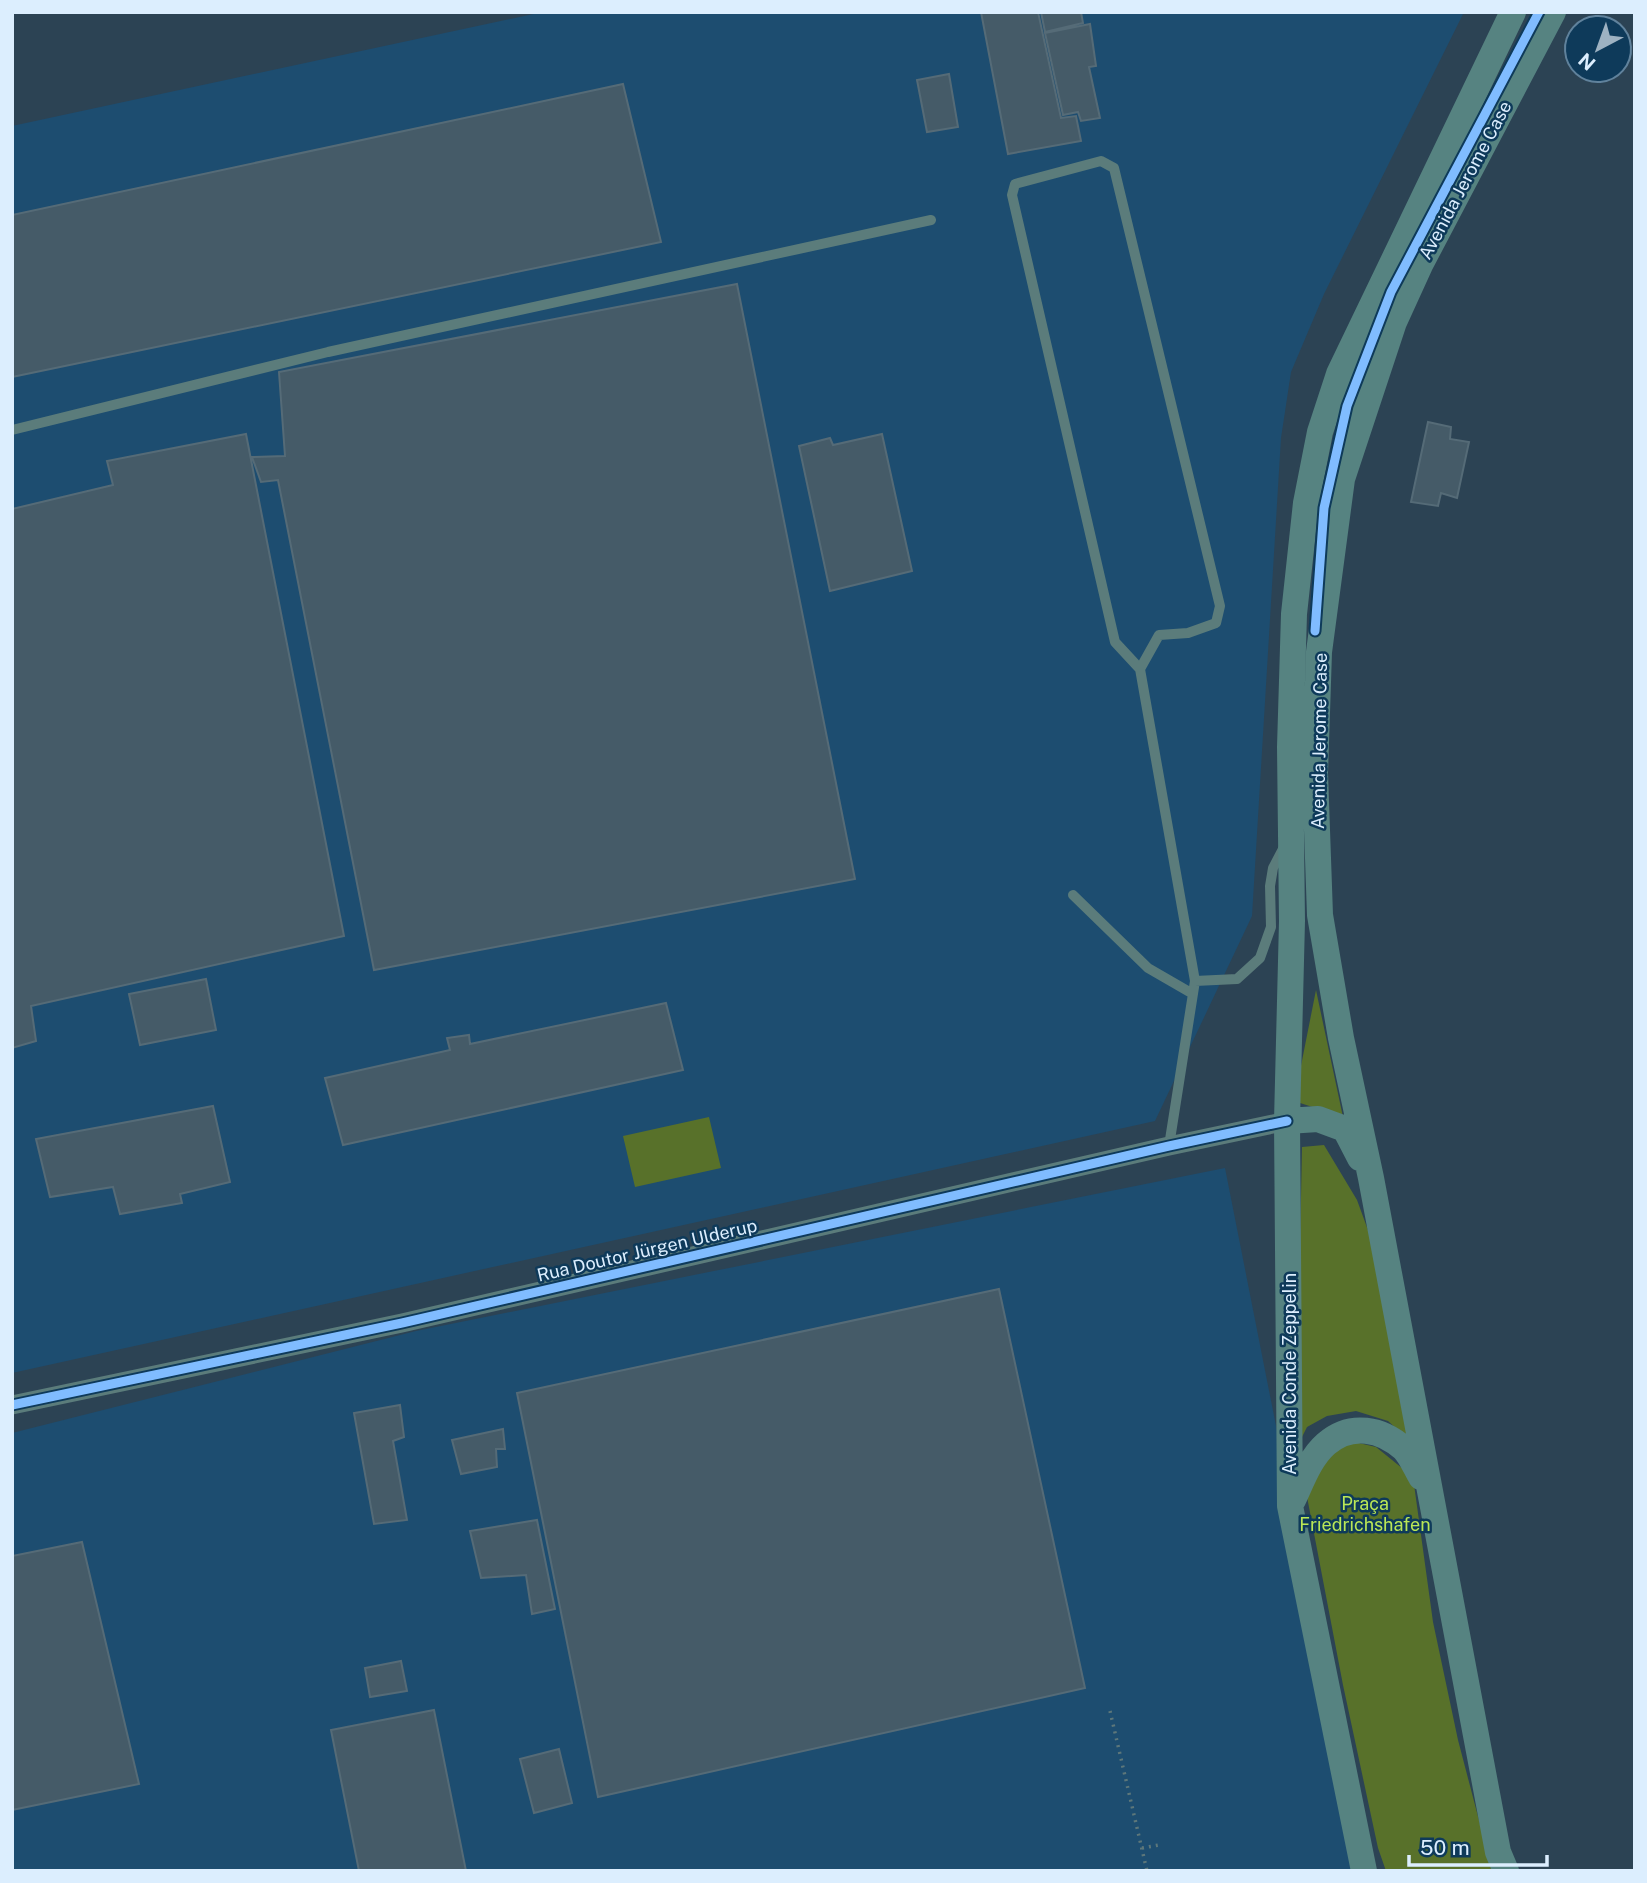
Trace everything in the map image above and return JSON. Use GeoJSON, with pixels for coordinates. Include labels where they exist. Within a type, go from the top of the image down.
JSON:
{"type":"FeatureCollection","features":[{"type":"Feature","properties":{"kind":"main road","name":"Avenida Jerome Case"},"geometry":{"type":"LineString","coordinates":[[1287,1121],[1292,921],[1290,834],[1294,614],[1306,503],[1320,432],[1339,374],[1513,12]]}},
{"type":"Feature","properties":{"kind":"main road","name":"Avenida Jerome Case"},"geometry":{"type":"LineString","coordinates":[[1371,1178],[1341,1038],[1320,915],[1315,773],[1319,652],[1342,479],[1394,322],[1420,265],[1553,12]]}},
{"type":"Feature","properties":{"kind":"main road"},"geometry":{"type":"LineString","coordinates":[[1287,1121],[1318,1119],[1345,1129],[1371,1178],[1427,1488],[1498,1852],[1506,1871]]}},
{"type":"Feature","properties":{"kind":"main road","name":"Avenida Conde Zeppelin"},"geometry":{"type":"LineString","coordinates":[[1287,1121],[1290,1506],[1364,1871]]}},
{"type":"Feature","properties":{"kind":"main road"},"geometry":{"type":"LineString","coordinates":[[1290,1506],[1307,1469],[1326,1444],[1349,1430],[1374,1430],[1405,1450],[1427,1488]]}},
{"type":"Feature","properties":{"kind":"street","name":"Rua Doutor Jürgen Ulderup"},"geometry":{"type":"LineString","coordinates":[[12,1405],[402,1323],[1287,1121]]}},
{"type":"Feature","properties":{"kind":"lane"},"geometry":{"type":"LineString","coordinates":[[1140,669],[1159,635],[1188,633],[1216,623],[1220,606],[1114,169],[1101,161],[1015,184],[1012,195],[1115,642],[1140,669],[1195,981],[1169,1146]]}},
{"type":"Feature","properties":{"kind":"lane"},"geometry":{"type":"LineString","coordinates":[[12,430],[328,352],[931,220]]}},
{"type":"Feature","properties":{"kind":"lane"},"geometry":{"type":"LineString","coordinates":[[1195,981],[1237,979],[1260,958],[1271,927],[1270,886],[1273,867],[1290,834]]}},
{"type":"Feature","properties":{"kind":"lane"},"geometry":{"type":"LineString","coordinates":[[1073,895],[1148,968],[1193,994]]}},
{"type":"Feature","properties":{"kind":"path"},"geometry":{"type":"LineString","coordinates":[[1110,1710],[1147,1871]]}},
{"type":"Feature","properties":{"kind":"path"},"geometry":{"type":"LineString","coordinates":[[1142,1848],[1159,1845]]}},
{"type":"Feature","properties":{"kind":"shaded area"},"geometry":{"type":"Polygon","coordinates":[[[543,12],[1464,12],[1324,294],[1291,372],[1281,438],[1252,916],[1155,1121],[12,1373],[12,126],[543,12]]]}},
{"type":"Feature","properties":{"kind":"shaded area"},"geometry":{"type":"Polygon","coordinates":[[[1225,1168],[1364,1871],[12,1871],[12,1433],[416,1331],[1225,1168]]]}},
{"type":"Feature","properties":{"kind":"green space"},"geometry":{"type":"Polygon","coordinates":[[[1316,990],[1343,1117],[1294,1101],[1316,990]]]}},
{"type":"Feature","properties":{"kind":"green space"},"geometry":{"type":"Polygon","coordinates":[[[709,1117],[721,1168],[635,1187],[623,1136],[709,1117]]]}},
{"type":"Feature","properties":{"kind":"green space","name":"Praça Friedrichshafen"},"geometry":{"type":"Polygon","coordinates":[[[1324,1145],[1357,1200],[1391,1293],[1409,1440],[1388,1421],[1356,1411],[1327,1416],[1307,1427],[1296,1449],[1302,1147],[1324,1145]]]}},
{"type":"Feature","properties":{"kind":"green space","name":"Praça Friedrichshafen"},"geometry":{"type":"Polygon","coordinates":[[[1350,1441],[1376,1447],[1413,1477],[1433,1622],[1458,1740],[1486,1847],[1495,1871],[1386,1871],[1378,1848],[1304,1481],[1317,1461],[1350,1441]]]}},
{"type":"Feature","properties":{"kind":"building"},"geometry":{"type":"Polygon","coordinates":[[[981,12],[1038,12],[1061,118],[1076,116],[1081,141],[1008,154],[981,12]]]}},
{"type":"Feature","properties":{"kind":"building"},"geometry":{"type":"Polygon","coordinates":[[[1041,12],[1081,12],[1083,23],[1045,32],[1041,12]]]}},
{"type":"Feature","properties":{"kind":"building"},"geometry":{"type":"Polygon","coordinates":[[[1090,24],[1096,66],[1089,67],[1100,118],[1081,121],[1078,112],[1063,115],[1045,33],[1090,24]]]}},
{"type":"Feature","properties":{"kind":"building"},"geometry":{"type":"Polygon","coordinates":[[[949,74],[958,127],[927,132],[917,80],[949,74]]]}},
{"type":"Feature","properties":{"kind":"building"},"geometry":{"type":"Polygon","coordinates":[[[623,84],[661,242],[12,377],[12,215],[623,84]]]}},
{"type":"Feature","properties":{"kind":"building"},"geometry":{"type":"Polygon","coordinates":[[[737,284],[855,879],[374,970],[278,480],[261,482],[252,457],[285,456],[279,372],[737,284]]]}},
{"type":"Feature","properties":{"kind":"building"},"geometry":{"type":"Polygon","coordinates":[[[1428,422],[1451,427],[1450,439],[1469,442],[1457,498],[1441,493],[1438,506],[1411,502],[1428,422]]]}},
{"type":"Feature","properties":{"kind":"building"},"geometry":{"type":"Polygon","coordinates":[[[246,434],[344,936],[31,1006],[36,1041],[12,1048],[12,509],[113,485],[107,461],[246,434]]]}},
{"type":"Feature","properties":{"kind":"building"},"geometry":{"type":"Polygon","coordinates":[[[882,434],[912,571],[830,591],[799,446],[830,438],[833,445],[882,434]]]}},
{"type":"Feature","properties":{"kind":"building"},"geometry":{"type":"Polygon","coordinates":[[[206,979],[216,1030],[140,1045],[129,994],[206,979]]]}},
{"type":"Feature","properties":{"kind":"building"},"geometry":{"type":"Polygon","coordinates":[[[666,1003],[683,1070],[343,1145],[325,1078],[450,1050],[447,1038],[469,1035],[470,1044],[666,1003]]]}},
{"type":"Feature","properties":{"kind":"building"},"geometry":{"type":"Polygon","coordinates":[[[213,1106],[230,1182],[180,1194],[182,1203],[120,1214],[113,1187],[50,1197],[36,1139],[213,1106]]]}},
{"type":"Feature","properties":{"kind":"building"},"geometry":{"type":"Polygon","coordinates":[[[999,1289],[1085,1688],[598,1797],[517,1393],[999,1289]]]}},
{"type":"Feature","properties":{"kind":"building"},"geometry":{"type":"Polygon","coordinates":[[[400,1405],[404,1437],[393,1441],[407,1520],[374,1524],[354,1413],[400,1405]]]}},
{"type":"Feature","properties":{"kind":"building"},"geometry":{"type":"Polygon","coordinates":[[[503,1429],[505,1449],[496,1449],[497,1467],[461,1474],[452,1440],[503,1429]]]}},
{"type":"Feature","properties":{"kind":"building"},"geometry":{"type":"Polygon","coordinates":[[[537,1520],[555,1609],[532,1614],[526,1575],[481,1578],[470,1531],[537,1520]]]}},
{"type":"Feature","properties":{"kind":"building"},"geometry":{"type":"Polygon","coordinates":[[[82,1542],[139,1784],[12,1810],[12,1556],[82,1542]]]}},
{"type":"Feature","properties":{"kind":"building"},"geometry":{"type":"Polygon","coordinates":[[[401,1661],[407,1691],[370,1697],[365,1668],[401,1661]]]}},
{"type":"Feature","properties":{"kind":"building"},"geometry":{"type":"Polygon","coordinates":[[[434,1710],[466,1871],[359,1871],[331,1730],[434,1710]]]}},
{"type":"Feature","properties":{"kind":"building"},"geometry":{"type":"Polygon","coordinates":[[[559,1749],[572,1803],[534,1813],[520,1759],[559,1749]]]}},
{"type":"Feature","properties":{"kind":"cycle path"},"geometry":{"type":"LineString","coordinates":[[1315,631],[1324,508],[1347,406],[1391,292],[1539,12]]}},
{"type":"Feature","properties":{"kind":"cycle path"},"geometry":{"type":"LineString","coordinates":[[12,1405],[402,1323],[1287,1121]]}}]}
